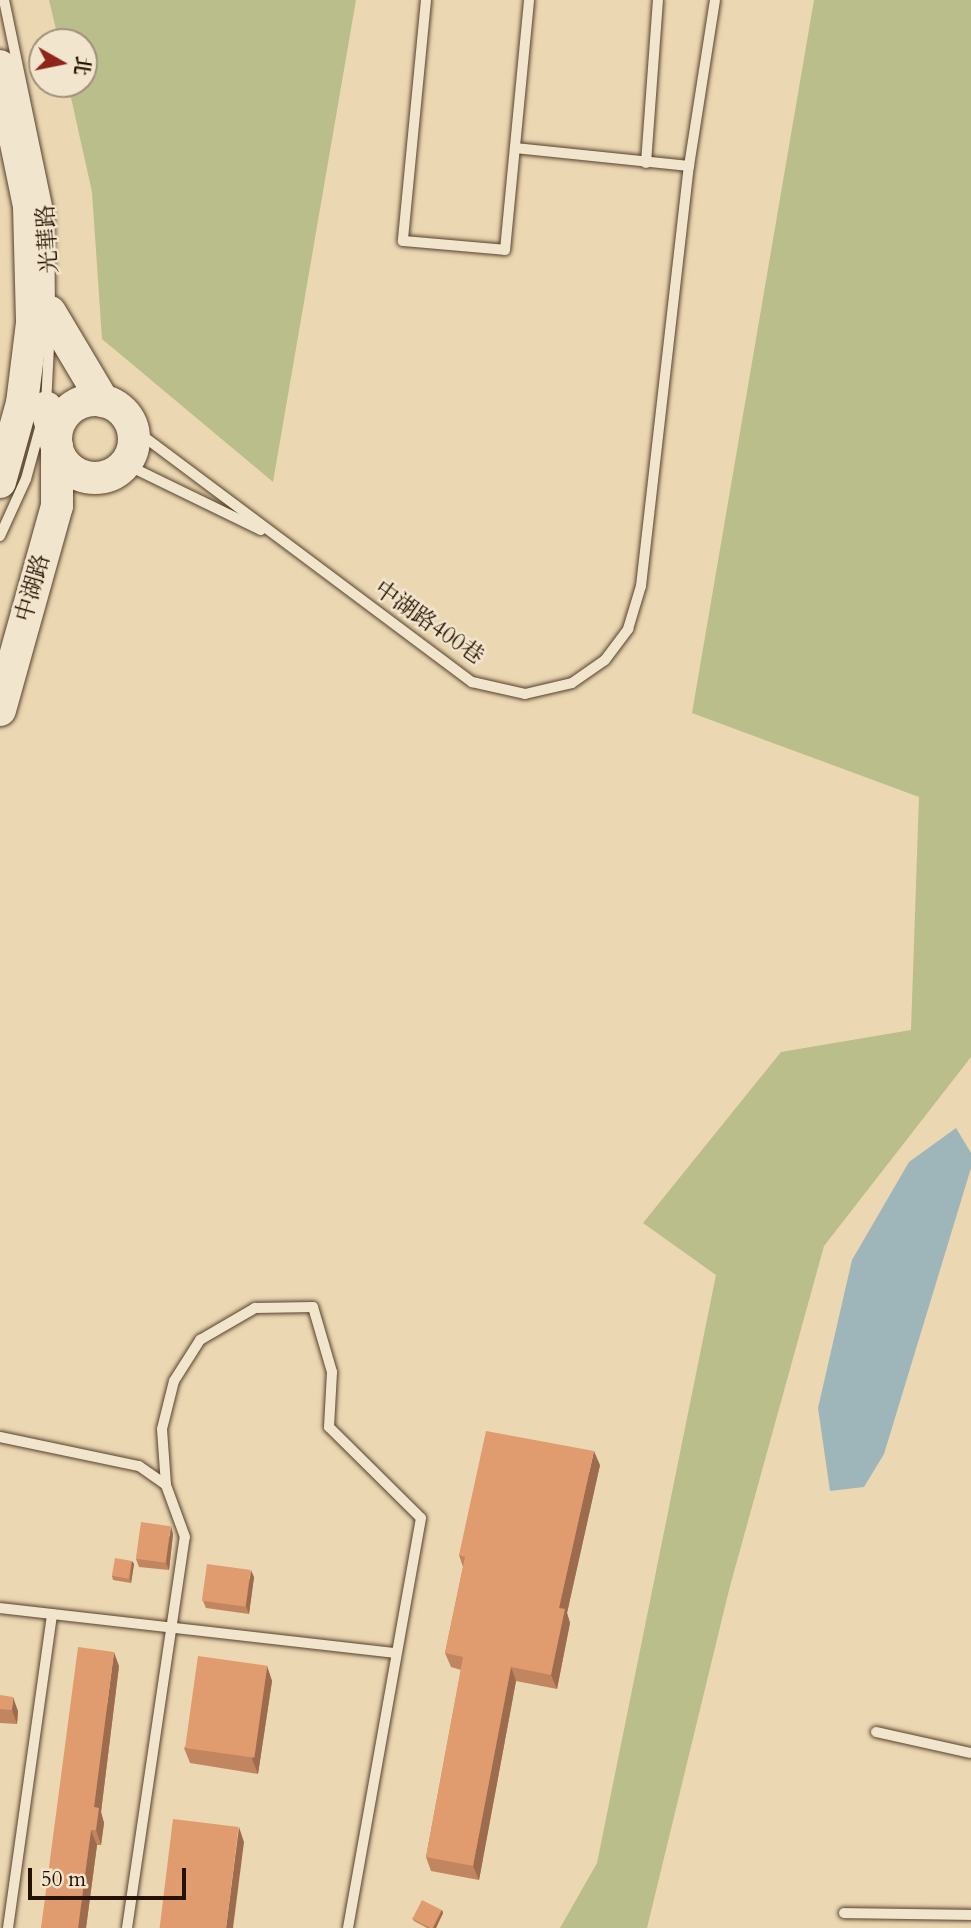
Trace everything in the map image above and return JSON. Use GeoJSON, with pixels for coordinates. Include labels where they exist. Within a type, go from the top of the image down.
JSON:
{"type":"FeatureCollection","features":[{"type":"Feature","properties":{"kind":"street","name":"光華路"},"geometry":{"type":"LineString","coordinates":[[0,66],[29,206],[32,323],[10,478]]}},
{"type":"Feature","properties":{"kind":"street"},"geometry":{"type":"LineString","coordinates":[[50,312],[103,401]]}},
{"type":"Feature","properties":{"kind":"street"},"geometry":{"type":"LineString","coordinates":[[57,447],[56,435],[67,412],[78,404],[103,401],[115,406],[131,427],[134,440],[116,470],[57,506]]}},
{"type":"Feature","properties":{"kind":"street"},"geometry":{"type":"LineString","coordinates":[[46,407],[61,460],[82,476],[116,470]]}},
{"type":"Feature","properties":{"kind":"street","name":"中湖路"},"geometry":{"type":"LineString","coordinates":[[0,710],[57,506],[57,447]]}},
{"type":"Feature","properties":{"kind":"lane","name":"光華路"},"geometry":{"type":"LineString","coordinates":[[4,0],[49,215],[50,312],[46,407],[10,478]]}},
{"type":"Feature","properties":{"kind":"lane"},"geometry":{"type":"LineString","coordinates":[[426,0],[403,240],[505,250],[529,0]]}},
{"type":"Feature","properties":{"kind":"lane"},"geometry":{"type":"LineString","coordinates":[[646,163],[658,0]]}},
{"type":"Feature","properties":{"kind":"lane","name":"中湖路400巷"},"geometry":{"type":"LineString","coordinates":[[131,427],[472,682],[525,694],[572,683],[605,660],[628,629],[641,586],[689,166],[715,0]]}},
{"type":"Feature","properties":{"kind":"lane"},"geometry":{"type":"LineString","coordinates":[[515,148],[689,166]]}},
{"type":"Feature","properties":{"kind":"lane","name":"中湖路400巷"},"geometry":{"type":"LineString","coordinates":[[116,470],[283,540]]}},
{"type":"Feature","properties":{"kind":"lane"},"geometry":{"type":"LineString","coordinates":[[0,536],[10,478]]}},
{"type":"Feature","properties":{"kind":"lane"},"geometry":{"type":"LineString","coordinates":[[127,1928],[169,1629],[185,1537],[166,1485],[162,1429],[174,1381],[200,1340],[255,1308],[313,1307],[332,1372],[330,1427],[421,1518],[348,1928]]}},
{"type":"Feature","properties":{"kind":"lane"},"geometry":{"type":"LineString","coordinates":[[0,1437],[139,1466],[166,1485]]}},
{"type":"Feature","properties":{"kind":"lane"},"geometry":{"type":"LineString","coordinates":[[0,1608],[396,1653]]}},
{"type":"Feature","properties":{"kind":"lane"},"geometry":{"type":"LineString","coordinates":[[8,1928],[52,1614]]}},
{"type":"Feature","properties":{"kind":"lane"},"geometry":{"type":"LineString","coordinates":[[876,1732],[971,1753]]}},
{"type":"Feature","properties":{"kind":"lane"},"geometry":{"type":"LineString","coordinates":[[844,1913],[971,1915]]}},
{"type":"Feature","properties":{"kind":"green space"},"geometry":{"type":"Polygon","coordinates":[[[49,0],[356,0],[273,482],[102,339],[92,192],[71,98],[98,98],[98,28],[56,28],[49,0]]]}},
{"type":"Feature","properties":{"kind":"green space"},"geometry":{"type":"Polygon","coordinates":[[[814,0],[971,0],[971,1057],[824,1246],[729,1590],[647,1928],[560,1928],[597,1863],[716,1275],[643,1223],[781,1052],[911,1030],[919,797],[692,713],[814,0]]]}},
{"type":"Feature","properties":{"kind":"water"},"geometry":{"type":"Polygon","coordinates":[[[956,1128],[971,1153],[971,1168],[884,1454],[864,1487],[830,1491],[818,1408],[852,1260],[909,1162],[956,1128]]]}},
{"type":"Feature","properties":{"kind":"building"},"geometry":{"type":"Polygon","coordinates":[[[486,1431],[594,1451],[559,1608],[565,1609],[551,1675],[511,1667],[473,1866],[426,1857],[463,1657],[445,1653],[465,1557],[459,1555],[486,1431]]]}},
{"type":"Feature","properties":{"kind":"building"},"geometry":{"type":"Polygon","coordinates":[[[141,1522],[171,1526],[166,1563],[136,1559],[141,1522]]]}},
{"type":"Feature","properties":{"kind":"building"},"geometry":{"type":"Polygon","coordinates":[[[115,1558],[132,1561],[129,1579],[112,1576],[115,1558]]]}},
{"type":"Feature","properties":{"kind":"building"},"geometry":{"type":"Polygon","coordinates":[[[207,1564],[251,1570],[245,1607],[202,1601],[207,1564]]]}},
{"type":"Feature","properties":{"kind":"building"},"geometry":{"type":"Polygon","coordinates":[[[78,1647],[114,1652],[94,1807],[99,1808],[96,1830],[91,1830],[78,1928],[41,1928],[78,1647]]]}},
{"type":"Feature","properties":{"kind":"building"},"geometry":{"type":"Polygon","coordinates":[[[198,1656],[267,1666],[254,1758],[185,1748],[198,1656]]]}},
{"type":"Feature","properties":{"kind":"building"},"geometry":{"type":"Polygon","coordinates":[[[0,1695],[13,1697],[12,1710],[0,1709],[0,1695]]]}},
{"type":"Feature","properties":{"kind":"building"},"geometry":{"type":"Polygon","coordinates":[[[173,1819],[239,1827],[226,1928],[160,1928],[173,1819]]]}},
{"type":"Feature","properties":{"kind":"building"},"geometry":{"type":"Polygon","coordinates":[[[422,1900],[442,1910],[432,1928],[412,1919],[422,1900]]]}}]}
